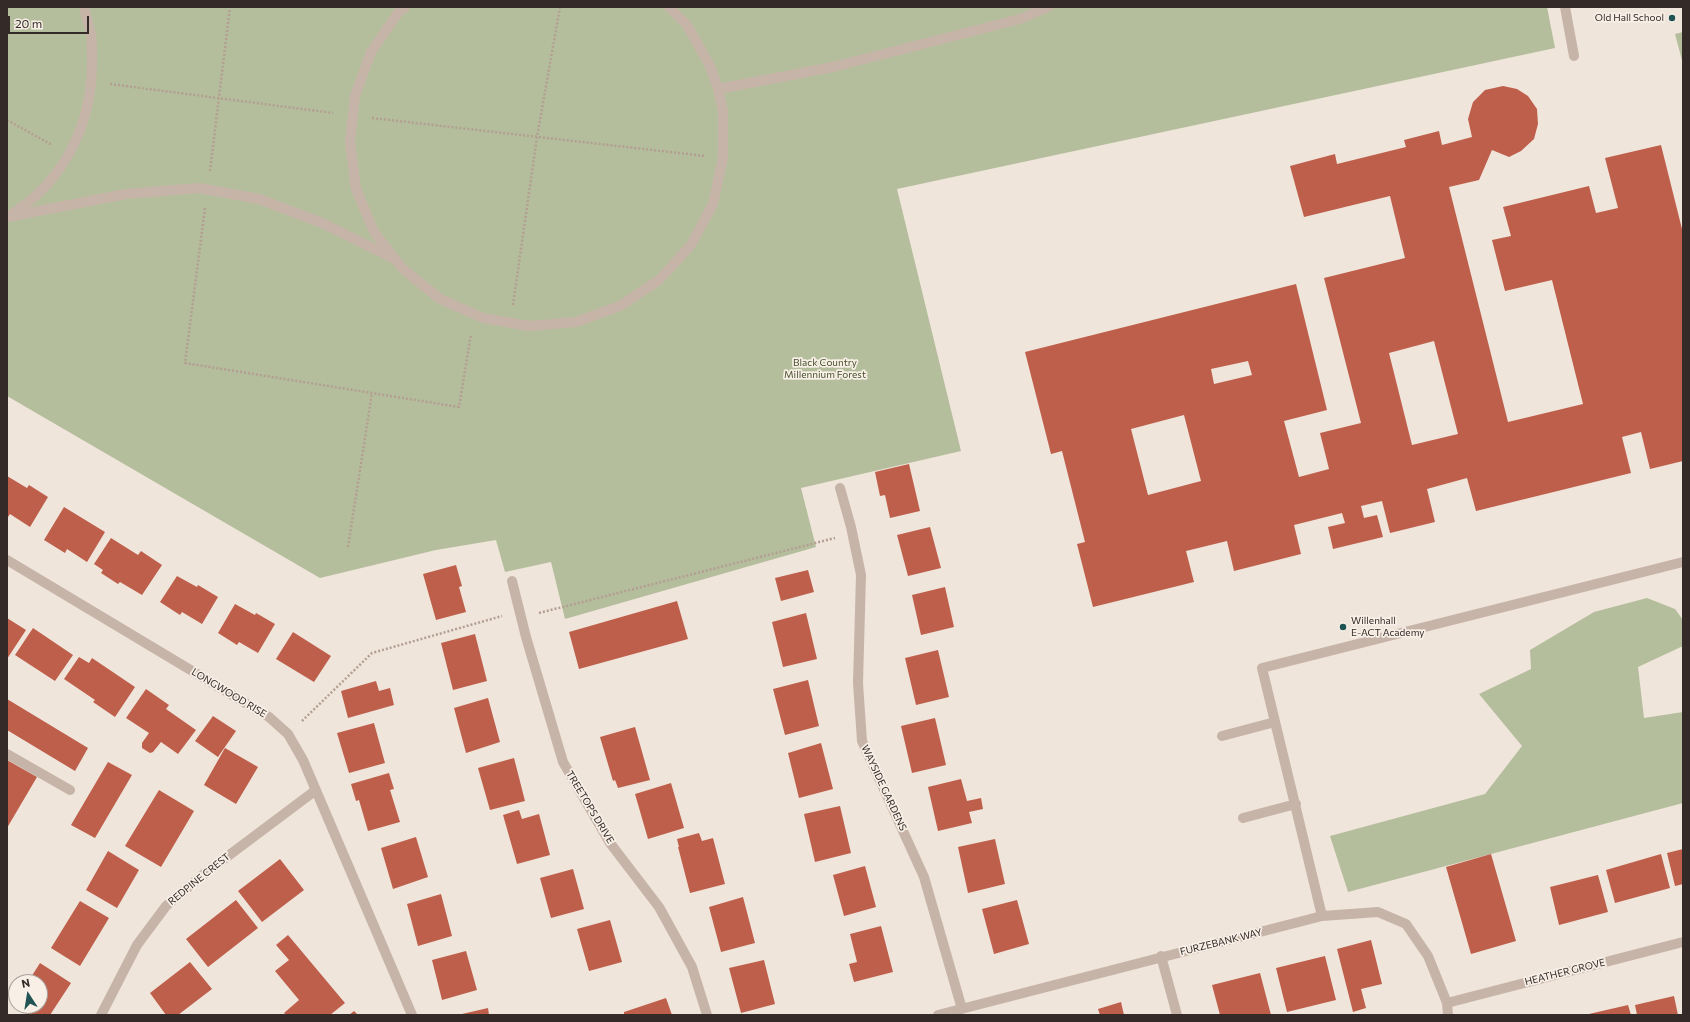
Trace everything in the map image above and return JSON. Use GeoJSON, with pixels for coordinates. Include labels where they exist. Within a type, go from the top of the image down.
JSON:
{"type":"FeatureCollection","features":[{"type":"Feature","properties":{"kind":"street"},"geometry":{"type":"LineString","coordinates":[[7,217],[28,203],[60,169],[70,154],[81,127],[92,81],[91,34],[84,7]]}},
{"type":"Feature","properties":{"kind":"street"},"geometry":{"type":"LineString","coordinates":[[405,7],[398,13],[371,52],[354,96],[350,142],[356,189],[374,232],[403,269],[440,299],[483,318],[529,326],[576,322],[620,306],[660,280],[691,245],[713,204],[724,158],[723,111],[718,89],[710,66],[687,25],[669,7]]}},
{"type":"Feature","properties":{"kind":"street"},"geometry":{"type":"LineString","coordinates":[[718,89],[833,67],[1020,19],[1048,7]]}},
{"type":"Feature","properties":{"kind":"street"},"geometry":{"type":"LineString","coordinates":[[1565,7],[1574,56]]}},
{"type":"Feature","properties":{"kind":"street"},"geometry":{"type":"LineString","coordinates":[[7,217],[126,194],[199,188],[259,199],[322,223],[395,259]]}},
{"type":"Feature","properties":{"kind":"street","name":"WAYSIDE GARDENS"},"geometry":{"type":"LineString","coordinates":[[840,488],[861,575],[858,683],[862,741],[924,877],[962,1009]]}},
{"type":"Feature","properties":{"kind":"street","name":"LONGWOOD RISE"},"geometry":{"type":"LineString","coordinates":[[7,560],[269,716],[288,734],[303,760],[412,1015]]}},
{"type":"Feature","properties":{"kind":"street"},"geometry":{"type":"LineString","coordinates":[[1322,916],[1262,668],[1683,562]]}},
{"type":"Feature","properties":{"kind":"street","name":"TREETOPS DRIVE"},"geometry":{"type":"LineString","coordinates":[[512,581],[520,614],[563,762],[610,843],[659,907],[692,967],[707,1015]]}},
{"type":"Feature","properties":{"kind":"street"},"geometry":{"type":"LineString","coordinates":[[1222,736],[1275,722]]}},
{"type":"Feature","properties":{"kind":"street"},"geometry":{"type":"LineString","coordinates":[[7,754],[70,790]]}},
{"type":"Feature","properties":{"kind":"street","name":"REDPINE CREST"},"geometry":{"type":"LineString","coordinates":[[100,1015],[137,945],[166,906],[204,874],[316,790]]}},
{"type":"Feature","properties":{"kind":"street"},"geometry":{"type":"LineString","coordinates":[[1243,818],[1296,804]]}},
{"type":"Feature","properties":{"kind":"street","name":"FURZEBANK WAY"},"geometry":{"type":"LineString","coordinates":[[938,1015],[1161,956],[1322,916],[1378,912],[1406,924],[1428,956],[1448,1003],[1448,1015]]}},
{"type":"Feature","properties":{"kind":"street","name":"HEATHER GROVE"},"geometry":{"type":"LineString","coordinates":[[1448,1003],[1683,942]]}},
{"type":"Feature","properties":{"kind":"street"},"geometry":{"type":"LineString","coordinates":[[1161,956],[1177,1015]]}},
{"type":"Feature","properties":{"kind":"path"},"geometry":{"type":"LineString","coordinates":[[230,7],[220,98],[185,363],[458,407],[474,314]]}},
{"type":"Feature","properties":{"kind":"path"},"geometry":{"type":"LineString","coordinates":[[511,322],[537,137],[560,7]]}},
{"type":"Feature","properties":{"kind":"path"},"geometry":{"type":"LineString","coordinates":[[92,81],[353,116],[724,158]]}},
{"type":"Feature","properties":{"kind":"path"},"geometry":{"type":"LineString","coordinates":[[7,120],[70,154]]}},
{"type":"Feature","properties":{"kind":"path"},"geometry":{"type":"LineString","coordinates":[[348,547],[372,393]]}},
{"type":"Feature","properties":{"kind":"path"},"geometry":{"type":"LineString","coordinates":[[288,734],[372,653],[520,614],[852,534]]}},
{"type":"Feature","properties":{"kind":"green space","name":"Black Country Millennium Forest"},"geometry":{"type":"Polygon","coordinates":[[[7,7],[1547,7],[1555,48],[897,189],[961,451],[801,488],[816,547],[565,619],[551,562],[505,572],[496,540],[436,550],[320,578],[7,396],[7,7]]]}},
{"type":"Feature","properties":{"kind":"green space"},"geometry":{"type":"Polygon","coordinates":[[[1683,32],[1683,64],[1675,34],[1683,32]]]}},
{"type":"Feature","properties":{"kind":"green space"},"geometry":{"type":"Polygon","coordinates":[[[1647,598],[1675,609],[1683,620],[1683,646],[1638,667],[1644,718],[1683,712],[1683,803],[1348,892],[1330,836],[1485,794],[1522,746],[1479,694],[1531,669],[1530,650],[1594,612],[1647,598]]]}},
{"type":"Feature","properties":{"kind":"building"},"geometry":{"type":"Polygon","coordinates":[[[1503,86],[1517,89],[1528,96],[1537,109],[1538,124],[1534,139],[1521,151],[1509,157],[1492,150],[1479,180],[1449,187],[1508,422],[1583,404],[1552,280],[1505,291],[1492,240],[1511,236],[1503,207],[1589,186],[1596,213],[1618,208],[1605,158],[1661,145],[1683,233],[1683,461],[1650,469],[1641,432],[1622,437],[1631,473],[1476,511],[1467,478],[1427,489],[1435,522],[1390,533],[1382,501],[1361,506],[1364,518],[1377,515],[1383,537],[1333,549],[1328,527],[1345,523],[1342,513],[1294,525],[1301,554],[1234,571],[1227,541],[1186,551],[1194,582],[1093,607],[1077,544],[1085,542],[1062,451],[1051,454],[1025,352],[1296,284],[1327,410],[1284,421],[1299,477],[1329,469],[1320,433],[1361,423],[1324,278],[1405,258],[1390,196],[1304,217],[1290,166],[1335,154],[1337,164],[1406,147],[1404,140],[1439,131],[1442,145],[1472,137],[1468,119],[1473,102],[1485,90],[1503,86]],[[1434,341],[1389,353],[1412,445],[1458,434],[1434,341]],[[1248,361],[1211,369],[1214,384],[1252,375],[1248,361]],[[1184,415],[1131,429],[1148,495],[1201,481],[1184,415]]]}},
{"type":"Feature","properties":{"kind":"building"},"geometry":{"type":"Polygon","coordinates":[[[909,464],[920,511],[890,518],[885,495],[880,496],[875,472],[909,464]]]}},
{"type":"Feature","properties":{"kind":"building"},"geometry":{"type":"Polygon","coordinates":[[[7,476],[27,488],[29,485],[48,497],[30,527],[10,514],[7,517],[7,476]]]}},
{"type":"Feature","properties":{"kind":"building"},"geometry":{"type":"Polygon","coordinates":[[[64,507],[105,532],[87,562],[67,549],[65,553],[44,540],[64,507]]]}},
{"type":"Feature","properties":{"kind":"building"},"geometry":{"type":"Polygon","coordinates":[[[930,527],[941,568],[908,576],[897,535],[930,527]]]}},
{"type":"Feature","properties":{"kind":"building"},"geometry":{"type":"Polygon","coordinates":[[[111,538],[138,555],[141,551],[162,565],[142,595],[120,582],[118,584],[101,573],[103,570],[94,564],[111,538]]]}},
{"type":"Feature","properties":{"kind":"building"},"geometry":{"type":"Polygon","coordinates":[[[456,565],[462,586],[459,587],[466,612],[436,620],[423,574],[456,565]]]}},
{"type":"Feature","properties":{"kind":"building"},"geometry":{"type":"Polygon","coordinates":[[[808,570],[814,592],[781,601],[775,578],[808,570]]]}},
{"type":"Feature","properties":{"kind":"building"},"geometry":{"type":"Polygon","coordinates":[[[177,576],[197,587],[198,585],[218,597],[202,624],[182,612],[180,615],[160,602],[177,576]]]}},
{"type":"Feature","properties":{"kind":"building"},"geometry":{"type":"Polygon","coordinates":[[[945,587],[954,627],[921,635],[912,595],[945,587]]]}},
{"type":"Feature","properties":{"kind":"building"},"geometry":{"type":"Polygon","coordinates":[[[677,601],[688,639],[579,669],[569,632],[677,601]]]}},
{"type":"Feature","properties":{"kind":"building"},"geometry":{"type":"Polygon","coordinates":[[[235,604],[255,615],[256,613],[275,624],[258,653],[239,642],[237,645],[218,633],[235,604]]]}},
{"type":"Feature","properties":{"kind":"building"},"geometry":{"type":"Polygon","coordinates":[[[806,613],[817,659],[783,667],[772,622],[806,613]]]}},
{"type":"Feature","properties":{"kind":"building"},"geometry":{"type":"Polygon","coordinates":[[[7,618],[26,630],[7,659],[7,618]]]}},
{"type":"Feature","properties":{"kind":"building"},"geometry":{"type":"Polygon","coordinates":[[[33,628],[73,655],[55,681],[15,655],[33,628]]]}},
{"type":"Feature","properties":{"kind":"building"},"geometry":{"type":"Polygon","coordinates":[[[293,632],[331,656],[314,682],[276,659],[293,632]]]}},
{"type":"Feature","properties":{"kind":"building"},"geometry":{"type":"Polygon","coordinates":[[[475,634],[487,681],[453,690],[441,643],[475,634]]]}},
{"type":"Feature","properties":{"kind":"building"},"geometry":{"type":"Polygon","coordinates":[[[938,650],[949,697],[916,705],[905,658],[938,650]]]}},
{"type":"Feature","properties":{"kind":"building"},"geometry":{"type":"Polygon","coordinates":[[[79,657],[89,663],[92,658],[135,687],[115,717],[93,702],[95,700],[64,679],[79,657]]]}},
{"type":"Feature","properties":{"kind":"building"},"geometry":{"type":"Polygon","coordinates":[[[808,680],[819,726],[785,735],[773,689],[808,680]]]}},
{"type":"Feature","properties":{"kind":"building"},"geometry":{"type":"Polygon","coordinates":[[[376,681],[379,691],[390,688],[394,705],[348,718],[341,691],[376,681]]]}},
{"type":"Feature","properties":{"kind":"building"},"geometry":{"type":"Polygon","coordinates":[[[146,689],[169,705],[166,709],[196,730],[178,754],[161,742],[153,752],[150,753],[142,748],[142,743],[149,733],[126,718],[146,689]]]}},
{"type":"Feature","properties":{"kind":"building"},"geometry":{"type":"Polygon","coordinates":[[[488,698],[500,742],[466,753],[454,708],[488,698]]]}},
{"type":"Feature","properties":{"kind":"building"},"geometry":{"type":"Polygon","coordinates":[[[7,699],[88,748],[75,771],[7,730],[7,699]]]}},
{"type":"Feature","properties":{"kind":"building"},"geometry":{"type":"Polygon","coordinates":[[[213,716],[236,731],[218,757],[195,741],[213,716]]]}},
{"type":"Feature","properties":{"kind":"building"},"geometry":{"type":"Polygon","coordinates":[[[935,718],[946,765],[912,773],[901,726],[935,718]]]}},
{"type":"Feature","properties":{"kind":"building"},"geometry":{"type":"Polygon","coordinates":[[[374,723],[385,763],[349,773],[337,733],[374,723]]]}},
{"type":"Feature","properties":{"kind":"building"},"geometry":{"type":"Polygon","coordinates":[[[635,727],[650,780],[618,788],[615,780],[613,781],[600,737],[635,727]]]}},
{"type":"Feature","properties":{"kind":"building"},"geometry":{"type":"Polygon","coordinates":[[[821,743],[833,789],[799,798],[788,753],[821,743]]]}},
{"type":"Feature","properties":{"kind":"building"},"geometry":{"type":"Polygon","coordinates":[[[225,748],[258,767],[236,804],[204,785],[225,748]]]}},
{"type":"Feature","properties":{"kind":"building"},"geometry":{"type":"Polygon","coordinates":[[[514,758],[525,801],[490,810],[478,768],[514,758]]]}},
{"type":"Feature","properties":{"kind":"building"},"geometry":{"type":"Polygon","coordinates":[[[7,760],[37,777],[7,828],[7,760]]]}},
{"type":"Feature","properties":{"kind":"building"},"geometry":{"type":"Polygon","coordinates":[[[108,762],[132,775],[95,838],[71,825],[108,762]]]}},
{"type":"Feature","properties":{"kind":"building"},"geometry":{"type":"Polygon","coordinates":[[[389,773],[394,789],[390,790],[400,822],[368,831],[359,800],[356,801],[351,784],[389,773]]]}},
{"type":"Feature","properties":{"kind":"building"},"geometry":{"type":"Polygon","coordinates":[[[961,779],[967,801],[981,798],[983,809],[969,812],[972,823],[938,831],[928,787],[961,779]]]}},
{"type":"Feature","properties":{"kind":"building"},"geometry":{"type":"Polygon","coordinates":[[[671,783],[684,828],[648,839],[635,794],[671,783]]]}},
{"type":"Feature","properties":{"kind":"building"},"geometry":{"type":"Polygon","coordinates":[[[159,790],[194,811],[161,867],[125,846],[159,790]]]}},
{"type":"Feature","properties":{"kind":"building"},"geometry":{"type":"Polygon","coordinates":[[[840,806],[851,853],[815,862],[804,814],[840,806]]]}},
{"type":"Feature","properties":{"kind":"building"},"geometry":{"type":"Polygon","coordinates":[[[519,810],[522,819],[539,814],[550,855],[517,864],[503,815],[519,810]]]}},
{"type":"Feature","properties":{"kind":"building"},"geometry":{"type":"Polygon","coordinates":[[[699,833],[702,841],[713,838],[725,884],[690,893],[677,839],[699,833]]]}},
{"type":"Feature","properties":{"kind":"building"},"geometry":{"type":"Polygon","coordinates":[[[416,837],[428,877],[393,889],[381,848],[416,837]]]}},
{"type":"Feature","properties":{"kind":"building"},"geometry":{"type":"Polygon","coordinates":[[[995,839],[1005,884],[968,893],[958,847],[995,839]]]}},
{"type":"Feature","properties":{"kind":"building"},"geometry":{"type":"Polygon","coordinates":[[[1683,849],[1683,884],[1675,886],[1667,853],[1683,849]]]}},
{"type":"Feature","properties":{"kind":"building"},"geometry":{"type":"Polygon","coordinates":[[[108,851],[139,870],[117,908],[86,890],[108,851]]]}},
{"type":"Feature","properties":{"kind":"building"},"geometry":{"type":"Polygon","coordinates":[[[1491,854],[1516,941],[1471,954],[1446,867],[1491,854]]]}},
{"type":"Feature","properties":{"kind":"building"},"geometry":{"type":"Polygon","coordinates":[[[1661,854],[1670,888],[1615,903],[1606,870],[1661,854]]]}},
{"type":"Feature","properties":{"kind":"building"},"geometry":{"type":"Polygon","coordinates":[[[280,859],[304,890],[262,922],[238,891],[280,859]]]}},
{"type":"Feature","properties":{"kind":"building"},"geometry":{"type":"Polygon","coordinates":[[[865,866],[876,907],[844,916],[833,875],[865,866]]]}},
{"type":"Feature","properties":{"kind":"building"},"geometry":{"type":"Polygon","coordinates":[[[573,869],[584,909],[551,918],[540,878],[573,869]]]}},
{"type":"Feature","properties":{"kind":"building"},"geometry":{"type":"Polygon","coordinates":[[[1598,875],[1608,912],[1559,925],[1550,887],[1598,875]]]}},
{"type":"Feature","properties":{"kind":"building"},"geometry":{"type":"Polygon","coordinates":[[[441,894],[452,936],[418,946],[407,904],[441,894]]]}},
{"type":"Feature","properties":{"kind":"building"},"geometry":{"type":"Polygon","coordinates":[[[743,897],[755,943],[721,952],[709,907],[743,897]]]}},
{"type":"Feature","properties":{"kind":"building"},"geometry":{"type":"Polygon","coordinates":[[[236,900],[258,928],[208,967],[186,939],[236,900]]]}},
{"type":"Feature","properties":{"kind":"building"},"geometry":{"type":"Polygon","coordinates":[[[1017,900],[1029,944],[994,954],[982,909],[1017,900]]]}},
{"type":"Feature","properties":{"kind":"building"},"geometry":{"type":"Polygon","coordinates":[[[80,901],[109,918],[80,966],[51,948],[80,901]]]}},
{"type":"Feature","properties":{"kind":"building"},"geometry":{"type":"Polygon","coordinates":[[[610,920],[622,962],[589,971],[577,929],[610,920]]]}},
{"type":"Feature","properties":{"kind":"building"},"geometry":{"type":"Polygon","coordinates":[[[881,926],[893,972],[854,982],[849,964],[857,962],[850,934],[881,926]]]}},
{"type":"Feature","properties":{"kind":"building"},"geometry":{"type":"Polygon","coordinates":[[[288,935],[345,1003],[330,1015],[286,1015],[284,1013],[299,1000],[275,971],[289,960],[276,945],[288,935]]]}},
{"type":"Feature","properties":{"kind":"building"},"geometry":{"type":"Polygon","coordinates":[[[1371,940],[1382,984],[1361,989],[1366,1008],[1353,1012],[1337,949],[1371,940]]]}},
{"type":"Feature","properties":{"kind":"building"},"geometry":{"type":"Polygon","coordinates":[[[466,951],[477,990],[442,1000],[432,960],[466,951]]]}},
{"type":"Feature","properties":{"kind":"building"},"geometry":{"type":"Polygon","coordinates":[[[1325,956],[1336,1000],[1287,1012],[1276,968],[1325,956]]]}},
{"type":"Feature","properties":{"kind":"building"},"geometry":{"type":"Polygon","coordinates":[[[764,960],[775,1004],[741,1013],[729,968],[764,960]]]}},
{"type":"Feature","properties":{"kind":"building"},"geometry":{"type":"Polygon","coordinates":[[[190,962],[212,989],[178,1015],[166,1015],[150,993],[190,962]]]}},
{"type":"Feature","properties":{"kind":"building"},"geometry":{"type":"Polygon","coordinates":[[[40,963],[71,983],[50,1015],[27,1014],[48,1014],[48,974],[33,974],[40,963]]]}},
{"type":"Feature","properties":{"kind":"building"},"geometry":{"type":"Polygon","coordinates":[[[1260,973],[1271,1015],[1220,1015],[1212,985],[1260,973]]]}},
{"type":"Feature","properties":{"kind":"building"},"geometry":{"type":"Polygon","coordinates":[[[1674,996],[1678,1015],[1637,1015],[1635,1005],[1674,996]]]}},
{"type":"Feature","properties":{"kind":"building"},"geometry":{"type":"Polygon","coordinates":[[[666,998],[672,1015],[624,1015],[624,1012],[666,998]]]}},
{"type":"Feature","properties":{"kind":"building"},"geometry":{"type":"Polygon","coordinates":[[[1121,1002],[1124,1015],[1100,1015],[1098,1009],[1121,1002]]]}},
{"type":"Feature","properties":{"kind":"building"},"geometry":{"type":"Polygon","coordinates":[[[1628,1005],[1631,1015],[1589,1015],[1589,1014],[1628,1005]]]}},
{"type":"Feature","properties":{"kind":"building"},"geometry":{"type":"Polygon","coordinates":[[[488,1008],[489,1015],[462,1015],[462,1014],[488,1008]]]}},
{"type":"Feature","properties":{"kind":"building"},"geometry":{"type":"Polygon","coordinates":[[[354,1011],[358,1015],[349,1015],[354,1011]]]}},
{"type":"Feature","properties":{"kind":"place","name":"Old Hall School"},"geometry":{"type":"Point","coordinates":[1672,18]}},
{"type":"Feature","properties":{"kind":"place","name":"Willenhall E-ACT Academy"},"geometry":{"type":"Point","coordinates":[1343,627]}}]}
